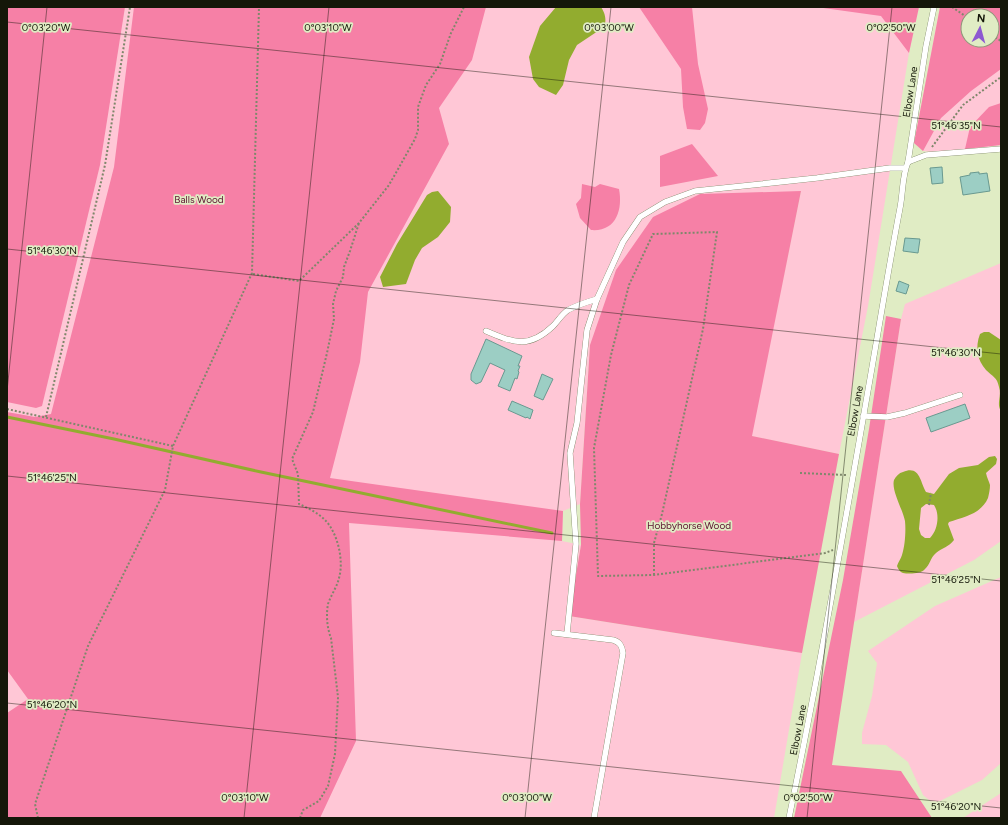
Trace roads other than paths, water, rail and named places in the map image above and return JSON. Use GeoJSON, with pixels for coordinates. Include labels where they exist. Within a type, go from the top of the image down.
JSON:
{"type":"FeatureCollection","features":[{"type":"Feature","properties":{"kind":"lane","name":"Elbow Lane"},"geometry":{"type":"LineString","coordinates":[[789,818],[807,732],[841,547],[902,198],[905,168],[908,162],[926,46],[934,7]]}},
{"type":"Feature","properties":{"kind":"lane"},"geometry":{"type":"LineString","coordinates":[[908,162],[926,155],[1001,149]]}},
{"type":"Feature","properties":{"kind":"lane"},"geometry":{"type":"LineString","coordinates":[[567,634],[576,544],[570,453],[577,423],[587,330],[597,299],[623,242],[640,217],[665,202],[694,190],[817,178],[890,168],[905,168]]}},
{"type":"Feature","properties":{"kind":"lane"},"geometry":{"type":"LineString","coordinates":[[486,331],[512,341],[532,341],[553,326],[567,311],[597,299]]}},
{"type":"Feature","properties":{"kind":"lane"},"geometry":{"type":"LineString","coordinates":[[863,416],[886,417],[905,413],[960,395]]}},
{"type":"Feature","properties":{"kind":"lane"},"geometry":{"type":"LineString","coordinates":[[554,633],[617,641],[622,647],[624,653],[594,818]]}},
{"type":"Feature","properties":{"kind":"waterway"},"geometry":{"type":"LineString","coordinates":[[7,417],[552,533]]}},
{"type":"Feature","properties":{"kind":"park label","name":"Balls Wood"},"geometry":{"type":"Point","coordinates":[199,199]}},
{"type":"Feature","properties":{"kind":"park label","name":"Hobbyhorse Wood"},"geometry":{"type":"Point","coordinates":[689,525]}}]}
